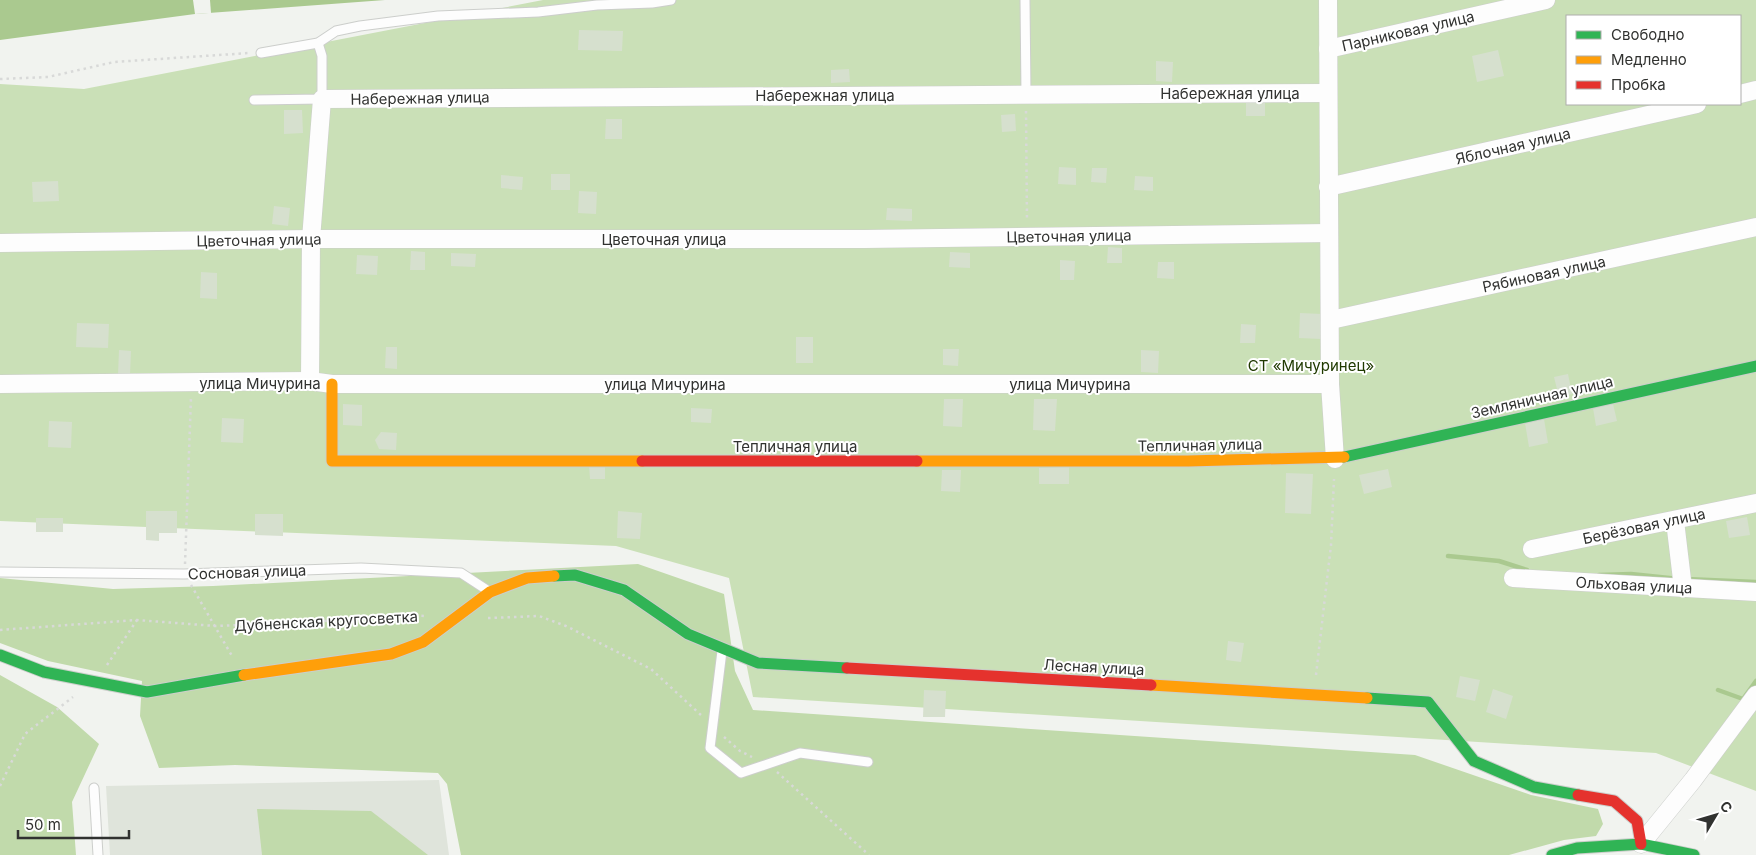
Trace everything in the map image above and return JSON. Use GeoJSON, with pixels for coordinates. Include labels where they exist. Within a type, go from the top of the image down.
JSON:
{"type":"FeatureCollection","features":[{"type":"Feature","properties":{"kind":"street"},"geometry":{"type":"LineString","coordinates":[[1328,0],[1330,384],[1335,459]]}},
{"type":"Feature","properties":{"kind":"street","name":"Парниковая улица"},"geometry":{"type":"LineString","coordinates":[[1328,49],[1546,0]]}},
{"type":"Feature","properties":{"kind":"street"},"geometry":{"type":"LineString","coordinates":[[1741,94],[1756,90]]}},
{"type":"Feature","properties":{"kind":"street","name":"Набережная улица"},"geometry":{"type":"LineString","coordinates":[[322,99],[1328,93]]}},
{"type":"Feature","properties":{"kind":"street"},"geometry":{"type":"LineString","coordinates":[[310,381],[312,239],[322,99]]}},
{"type":"Feature","properties":{"kind":"street","name":"Яблочная улица"},"geometry":{"type":"LineString","coordinates":[[1328,187],[1693,105]]}},
{"type":"Feature","properties":{"kind":"street","name":"Рябиновая улица"},"geometry":{"type":"LineString","coordinates":[[1331,320],[1756,227]]}},
{"type":"Feature","properties":{"kind":"street","name":"Цветочная улица"},"geometry":{"type":"LineString","coordinates":[[0,243],[312,239],[1027,237],[1329,233]]}},
{"type":"Feature","properties":{"kind":"street","name":"Земляничная улица"},"geometry":{"type":"LineString","coordinates":[[1335,459],[1756,366]]}},
{"type":"Feature","properties":{"kind":"street","name":"улица Мичурина"},"geometry":{"type":"LineString","coordinates":[[0,384],[310,381],[332,384],[1330,384]]}},
{"type":"Feature","properties":{"kind":"street","name":"Тепличная улица"},"geometry":{"type":"LineString","coordinates":[[332,384],[332,461],[1178,461],[1335,459]]}},
{"type":"Feature","properties":{"kind":"street","name":"Берёзовая улица"},"geometry":{"type":"LineString","coordinates":[[1532,549],[1756,503]]}},
{"type":"Feature","properties":{"kind":"street"},"geometry":{"type":"LineString","coordinates":[[1675,521],[1682,580]]}},
{"type":"Feature","properties":{"kind":"street","name":"Лесная улица"},"geometry":{"type":"LineString","coordinates":[[0,655],[44,672],[147,692],[391,654],[423,642],[490,592],[526,578],[576,575],[624,590],[688,634],[758,663],[1428,702],[1474,761],[1534,787],[1614,801],[1637,821],[1641,844]]}},
{"type":"Feature","properties":{"kind":"street","name":"Ольховая улица"},"geometry":{"type":"LineString","coordinates":[[1513,578],[1682,580],[1756,592]]}},
{"type":"Feature","properties":{"kind":"street"},"geometry":{"type":"LineString","coordinates":[[1641,844],[1693,780],[1756,695]]}},
{"type":"Feature","properties":{"kind":"street"},"geometry":{"type":"LineString","coordinates":[[1552,855],[1577,848],[1641,844],[1694,855]]}},
{"type":"Feature","properties":{"kind":"lane"},"geometry":{"type":"LineString","coordinates":[[261,53],[318,43],[336,32],[344,30],[438,16],[538,12],[597,5],[652,3],[671,0]]}},
{"type":"Feature","properties":{"kind":"lane"},"geometry":{"type":"LineString","coordinates":[[1025,0],[1026,94]]}},
{"type":"Feature","properties":{"kind":"lane"},"geometry":{"type":"LineString","coordinates":[[254,100],[322,99],[322,56],[318,43]]}},
{"type":"Feature","properties":{"kind":"lane","name":"Сосновая улица"},"geometry":{"type":"LineString","coordinates":[[0,572],[184,574],[362,568],[460,573],[490,592]]}},
{"type":"Feature","properties":{"kind":"lane"},"geometry":{"type":"LineString","coordinates":[[722,649],[714,728],[710,748],[741,773],[770,765],[800,753],[868,762]]}},
{"type":"Feature","properties":{"kind":"lane"},"geometry":{"type":"LineString","coordinates":[[94,788],[98,855]]}},
{"type":"Feature","properties":{"kind":"path"},"geometry":{"type":"LineString","coordinates":[[0,79],[48,77],[114,62],[261,53]]}},
{"type":"Feature","properties":{"kind":"path"},"geometry":{"type":"LineString","coordinates":[[1026,94],[1027,237]]}},
{"type":"Feature","properties":{"kind":"path"},"geometry":{"type":"LineString","coordinates":[[191,383],[184,574],[243,676]]}},
{"type":"Feature","properties":{"kind":"path"},"geometry":{"type":"LineString","coordinates":[[1314,694],[1331,545],[1335,459]]}},
{"type":"Feature","properties":{"kind":"path","name":"Дубненская кругосветка"},"geometry":{"type":"LineString","coordinates":[[0,630],[137,620],[215,626],[314,622],[396,614],[426,616]]}},
{"type":"Feature","properties":{"kind":"path"},"geometry":{"type":"LineString","coordinates":[[482,618],[539,616],[566,626],[651,669],[686,699],[740,751],[770,765],[870,855]]}},
{"type":"Feature","properties":{"kind":"path"},"geometry":{"type":"LineString","coordinates":[[0,786],[25,734],[95,682],[137,620]]}},
{"type":"Feature","properties":{"kind":"shaded area"},"geometry":{"type":"Polygon","coordinates":[[[0,0],[385,0],[195,14],[0,40],[0,0]]]}},
{"type":"Feature","properties":{"kind":"shaded area"},"geometry":{"type":"Polygon","coordinates":[[[638,564],[724,594],[735,671],[753,710],[1415,755],[1531,795],[1598,809],[1603,824],[1596,836],[1564,840],[1509,855],[461,855],[447,784],[438,773],[235,765],[159,768],[140,716],[142,681],[48,661],[0,643],[0,578],[113,589],[213,586],[638,564]]]}},
{"type":"Feature","properties":{"kind":"shaded area"},"geometry":{"type":"Polygon","coordinates":[[[0,675],[57,707],[99,744],[72,802],[76,855],[0,855],[0,675]]]}},
{"type":"Feature","properties":{"kind":"shaded area"},"geometry":{"type":"Polygon","coordinates":[[[439,780],[449,855],[110,855],[106,786],[439,780]]]}},
{"type":"Feature","properties":{"kind":"shaded area"},"geometry":{"type":"Polygon","coordinates":[[[257,809],[371,811],[428,855],[262,855],[257,809]]]}},
{"type":"Feature","properties":{"kind":"green space","name":"СТ «Мичуринец»"},"geometry":{"type":"Polygon","coordinates":[[[543,0],[1756,0],[1756,791],[1656,753],[753,697],[729,578],[616,546],[0,521],[0,84],[84,89],[543,0]]]}},
{"type":"Feature","properties":{"kind":"pier"},"geometry":{"type":"Polygon","coordinates":[[[193,0],[210,0],[211,13],[195,14],[193,0]]]}},
{"type":"Feature","properties":{"kind":"building"},"geometry":{"type":"Polygon","coordinates":[[[579,30],[623,31],[622,51],[578,50],[579,30]]]}},
{"type":"Feature","properties":{"kind":"building"},"geometry":{"type":"Polygon","coordinates":[[[1498,50],[1504,76],[1477,82],[1472,56],[1498,50]]]}},
{"type":"Feature","properties":{"kind":"building"},"geometry":{"type":"Polygon","coordinates":[[[1156,61],[1173,62],[1172,82],[1156,81],[1156,61]]]}},
{"type":"Feature","properties":{"kind":"building"},"geometry":{"type":"Polygon","coordinates":[[[849,69],[850,82],[831,83],[831,70],[849,69]]]}},
{"type":"Feature","properties":{"kind":"building"},"geometry":{"type":"Polygon","coordinates":[[[1246,99],[1265,99],[1265,116],[1246,116],[1246,99]]]}},
{"type":"Feature","properties":{"kind":"building"},"geometry":{"type":"Polygon","coordinates":[[[284,110],[302,110],[303,133],[284,134],[284,110]]]}},
{"type":"Feature","properties":{"kind":"building"},"geometry":{"type":"Polygon","coordinates":[[[1015,114],[1016,131],[1002,132],[1001,115],[1015,114]]]}},
{"type":"Feature","properties":{"kind":"building"},"geometry":{"type":"Polygon","coordinates":[[[606,119],[622,119],[622,139],[605,139],[606,119]]]}},
{"type":"Feature","properties":{"kind":"building"},"geometry":{"type":"Polygon","coordinates":[[[1059,167],[1076,168],[1076,185],[1058,184],[1059,167]]]}},
{"type":"Feature","properties":{"kind":"building"},"geometry":{"type":"Polygon","coordinates":[[[1092,168],[1107,168],[1106,183],[1091,182],[1092,168]]]}},
{"type":"Feature","properties":{"kind":"building"},"geometry":{"type":"Polygon","coordinates":[[[551,174],[570,174],[570,190],[551,190],[551,174]]]}},
{"type":"Feature","properties":{"kind":"building"},"geometry":{"type":"Polygon","coordinates":[[[501,175],[523,177],[522,190],[501,188],[501,175]]]}},
{"type":"Feature","properties":{"kind":"building"},"geometry":{"type":"Polygon","coordinates":[[[1135,176],[1153,177],[1153,191],[1134,190],[1135,176]]]}},
{"type":"Feature","properties":{"kind":"building"},"geometry":{"type":"Polygon","coordinates":[[[58,181],[59,201],[33,202],[32,182],[58,181]]]}},
{"type":"Feature","properties":{"kind":"building"},"geometry":{"type":"Polygon","coordinates":[[[579,191],[597,192],[596,214],[578,213],[579,191]]]}},
{"type":"Feature","properties":{"kind":"building"},"geometry":{"type":"Polygon","coordinates":[[[274,206],[290,208],[288,226],[272,224],[274,206]]]}},
{"type":"Feature","properties":{"kind":"building"},"geometry":{"type":"Polygon","coordinates":[[[887,208],[912,209],[912,221],[886,220],[887,208]]]}},
{"type":"Feature","properties":{"kind":"building"},"geometry":{"type":"Polygon","coordinates":[[[1108,247],[1122,248],[1122,263],[1107,263],[1108,247]]]}},
{"type":"Feature","properties":{"kind":"building"},"geometry":{"type":"Polygon","coordinates":[[[411,251],[425,252],[425,270],[410,270],[411,251]]]}},
{"type":"Feature","properties":{"kind":"building"},"geometry":{"type":"Polygon","coordinates":[[[950,252],[970,253],[970,268],[949,267],[950,252]]]}},
{"type":"Feature","properties":{"kind":"building"},"geometry":{"type":"Polygon","coordinates":[[[451,253],[476,254],[475,267],[451,266],[451,253]]]}},
{"type":"Feature","properties":{"kind":"building"},"geometry":{"type":"Polygon","coordinates":[[[357,255],[378,256],[377,275],[356,274],[357,255]]]}},
{"type":"Feature","properties":{"kind":"building"},"geometry":{"type":"Polygon","coordinates":[[[1060,260],[1075,261],[1074,280],[1060,280],[1060,260]]]}},
{"type":"Feature","properties":{"kind":"building"},"geometry":{"type":"Polygon","coordinates":[[[1158,262],[1174,262],[1174,279],[1157,278],[1158,262]]]}},
{"type":"Feature","properties":{"kind":"building"},"geometry":{"type":"Polygon","coordinates":[[[201,272],[217,273],[217,299],[200,298],[201,272]]]}},
{"type":"Feature","properties":{"kind":"building"},"geometry":{"type":"Polygon","coordinates":[[[1300,313],[1322,314],[1321,339],[1299,338],[1300,313]]]}},
{"type":"Feature","properties":{"kind":"building"},"geometry":{"type":"Polygon","coordinates":[[[77,323],[109,324],[108,348],[76,347],[77,323]]]}},
{"type":"Feature","properties":{"kind":"building"},"geometry":{"type":"Polygon","coordinates":[[[1241,324],[1256,325],[1255,343],[1240,343],[1241,324]]]}},
{"type":"Feature","properties":{"kind":"building"},"geometry":{"type":"Polygon","coordinates":[[[796,337],[813,337],[813,363],[796,363],[796,337]]]}},
{"type":"Feature","properties":{"kind":"building"},"geometry":{"type":"Polygon","coordinates":[[[386,347],[397,347],[397,369],[385,368],[386,347]]]}},
{"type":"Feature","properties":{"kind":"building"},"geometry":{"type":"Polygon","coordinates":[[[943,349],[959,349],[958,366],[943,365],[943,349]]]}},
{"type":"Feature","properties":{"kind":"building"},"geometry":{"type":"Polygon","coordinates":[[[119,350],[131,351],[130,375],[118,375],[119,350]]]}},
{"type":"Feature","properties":{"kind":"building"},"geometry":{"type":"Polygon","coordinates":[[[1141,350],[1159,351],[1158,373],[1141,372],[1141,350]]]}},
{"type":"Feature","properties":{"kind":"building"},"geometry":{"type":"Polygon","coordinates":[[[1568,374],[1572,394],[1559,397],[1554,377],[1568,374]]]}},
{"type":"Feature","properties":{"kind":"building"},"geometry":{"type":"Polygon","coordinates":[[[944,399],[963,399],[962,427],[943,426],[944,399]]]}},
{"type":"Feature","properties":{"kind":"building"},"geometry":{"type":"Polygon","coordinates":[[[1034,399],[1057,399],[1055,431],[1033,430],[1034,399]]]}},
{"type":"Feature","properties":{"kind":"building"},"geometry":{"type":"Polygon","coordinates":[[[343,404],[362,405],[362,426],[343,425],[343,404]]]}},
{"type":"Feature","properties":{"kind":"building"},"geometry":{"type":"Polygon","coordinates":[[[1613,404],[1617,421],[1596,426],[1593,408],[1613,404]]]}},
{"type":"Feature","properties":{"kind":"building"},"geometry":{"type":"Polygon","coordinates":[[[691,408],[712,409],[711,423],[691,422],[691,408]]]}},
{"type":"Feature","properties":{"kind":"building"},"geometry":{"type":"Polygon","coordinates":[[[222,418],[244,419],[243,443],[221,442],[222,418]]]}},
{"type":"Feature","properties":{"kind":"building"},"geometry":{"type":"Polygon","coordinates":[[[1544,419],[1548,443],[1529,447],[1525,423],[1544,419]]]}},
{"type":"Feature","properties":{"kind":"building"},"geometry":{"type":"Polygon","coordinates":[[[49,421],[72,422],[71,448],[48,447],[49,421]]]}},
{"type":"Feature","properties":{"kind":"building"},"geometry":{"type":"Polygon","coordinates":[[[381,432],[397,433],[396,450],[379,449],[375,440],[381,432]]]}},
{"type":"Feature","properties":{"kind":"building"},"geometry":{"type":"Polygon","coordinates":[[[589,465],[605,465],[605,479],[590,479],[589,465]]]}},
{"type":"Feature","properties":{"kind":"building"},"geometry":{"type":"Polygon","coordinates":[[[1069,467],[1069,484],[1039,484],[1039,468],[1069,467]]]}},
{"type":"Feature","properties":{"kind":"building"},"geometry":{"type":"Polygon","coordinates":[[[1388,469],[1392,487],[1364,494],[1359,475],[1388,469]]]}},
{"type":"Feature","properties":{"kind":"building"},"geometry":{"type":"Polygon","coordinates":[[[942,470],[961,470],[960,492],[941,491],[942,470]]]}},
{"type":"Feature","properties":{"kind":"building"},"geometry":{"type":"Polygon","coordinates":[[[1286,473],[1313,474],[1311,514],[1285,513],[1286,473]]]}},
{"type":"Feature","properties":{"kind":"building"},"geometry":{"type":"Polygon","coordinates":[[[146,511],[177,511],[177,533],[159,533],[159,541],[146,540],[146,511]]]}},
{"type":"Feature","properties":{"kind":"building"},"geometry":{"type":"Polygon","coordinates":[[[618,511],[642,513],[640,539],[617,538],[618,511]]]}},
{"type":"Feature","properties":{"kind":"building"},"geometry":{"type":"Polygon","coordinates":[[[255,514],[283,514],[283,536],[255,535],[255,514]]]}},
{"type":"Feature","properties":{"kind":"building"},"geometry":{"type":"Polygon","coordinates":[[[1747,517],[1750,535],[1729,538],[1726,521],[1747,517]]]}},
{"type":"Feature","properties":{"kind":"building"},"geometry":{"type":"Polygon","coordinates":[[[36,518],[63,518],[63,532],[36,532],[36,518]]]}},
{"type":"Feature","properties":{"kind":"building"},"geometry":{"type":"Polygon","coordinates":[[[1228,641],[1244,643],[1241,662],[1226,660],[1228,641]]]}},
{"type":"Feature","properties":{"kind":"building"},"geometry":{"type":"Polygon","coordinates":[[[1460,676],[1480,680],[1475,701],[1456,697],[1460,676]]]}},
{"type":"Feature","properties":{"kind":"building"},"geometry":{"type":"Polygon","coordinates":[[[1493,689],[1513,696],[1506,719],[1486,712],[1493,689]]]}},
{"type":"Feature","properties":{"kind":"building"},"geometry":{"type":"Polygon","coordinates":[[[924,690],[946,691],[945,717],[923,717],[924,690]]]}},
{"type":"Feature","properties":{"kind":"waterway"},"geometry":{"type":"LineString","coordinates":[[1448,556],[1499,561],[1527,570]]}},
{"type":"Feature","properties":{"kind":"waterway"},"geometry":{"type":"LineString","coordinates":[[1599,575],[1631,574],[1679,579]]}},
{"type":"Feature","properties":{"kind":"waterway"},"geometry":{"type":"LineString","coordinates":[[1686,579],[1756,582]]}},
{"type":"Feature","properties":{"kind":"waterway"},"geometry":{"type":"LineString","coordinates":[[1718,690],[1743,699],[1756,681]]}},
{"type":"Feature","properties":{"kind":"traffic: fast"},"geometry":{"type":"LineString","coordinates":[[1344,457],[1756,366]]}},
{"type":"Feature","properties":{"kind":"traffic: fast"},"geometry":{"type":"LineString","coordinates":[[554,576],[575,575],[624,590],[688,634],[758,663],[847,668]]}},
{"type":"Feature","properties":{"kind":"traffic: fast"},"geometry":{"type":"LineString","coordinates":[[0,655],[44,672],[147,692],[244,675]]}},
{"type":"Feature","properties":{"kind":"traffic: fast"},"geometry":{"type":"LineString","coordinates":[[1367,698],[1428,702],[1474,761],[1534,787],[1578,795]]}},
{"type":"Feature","properties":{"kind":"traffic: fast"},"geometry":{"type":"LineString","coordinates":[[1552,855],[1577,848],[1641,844],[1694,855]]}},
{"type":"Feature","properties":{"kind":"traffic: slow"},"geometry":{"type":"LineString","coordinates":[[332,384],[332,461],[642,461]]}},
{"type":"Feature","properties":{"kind":"traffic: slow"},"geometry":{"type":"LineString","coordinates":[[917,461],[1188,461],[1344,457]]}},
{"type":"Feature","properties":{"kind":"traffic: slow"},"geometry":{"type":"LineString","coordinates":[[244,675],[391,654],[423,642],[490,592],[527,578],[554,576]]}},
{"type":"Feature","properties":{"kind":"traffic: slow"},"geometry":{"type":"LineString","coordinates":[[1151,685],[1367,698]]}},
{"type":"Feature","properties":{"kind":"traffic: jam"},"geometry":{"type":"LineString","coordinates":[[642,461],[917,461]]}},
{"type":"Feature","properties":{"kind":"traffic: jam"},"geometry":{"type":"LineString","coordinates":[[847,668],[1151,685]]}},
{"type":"Feature","properties":{"kind":"traffic: jam"},"geometry":{"type":"LineString","coordinates":[[1578,795],[1614,801],[1637,821],[1641,844]]}}]}
